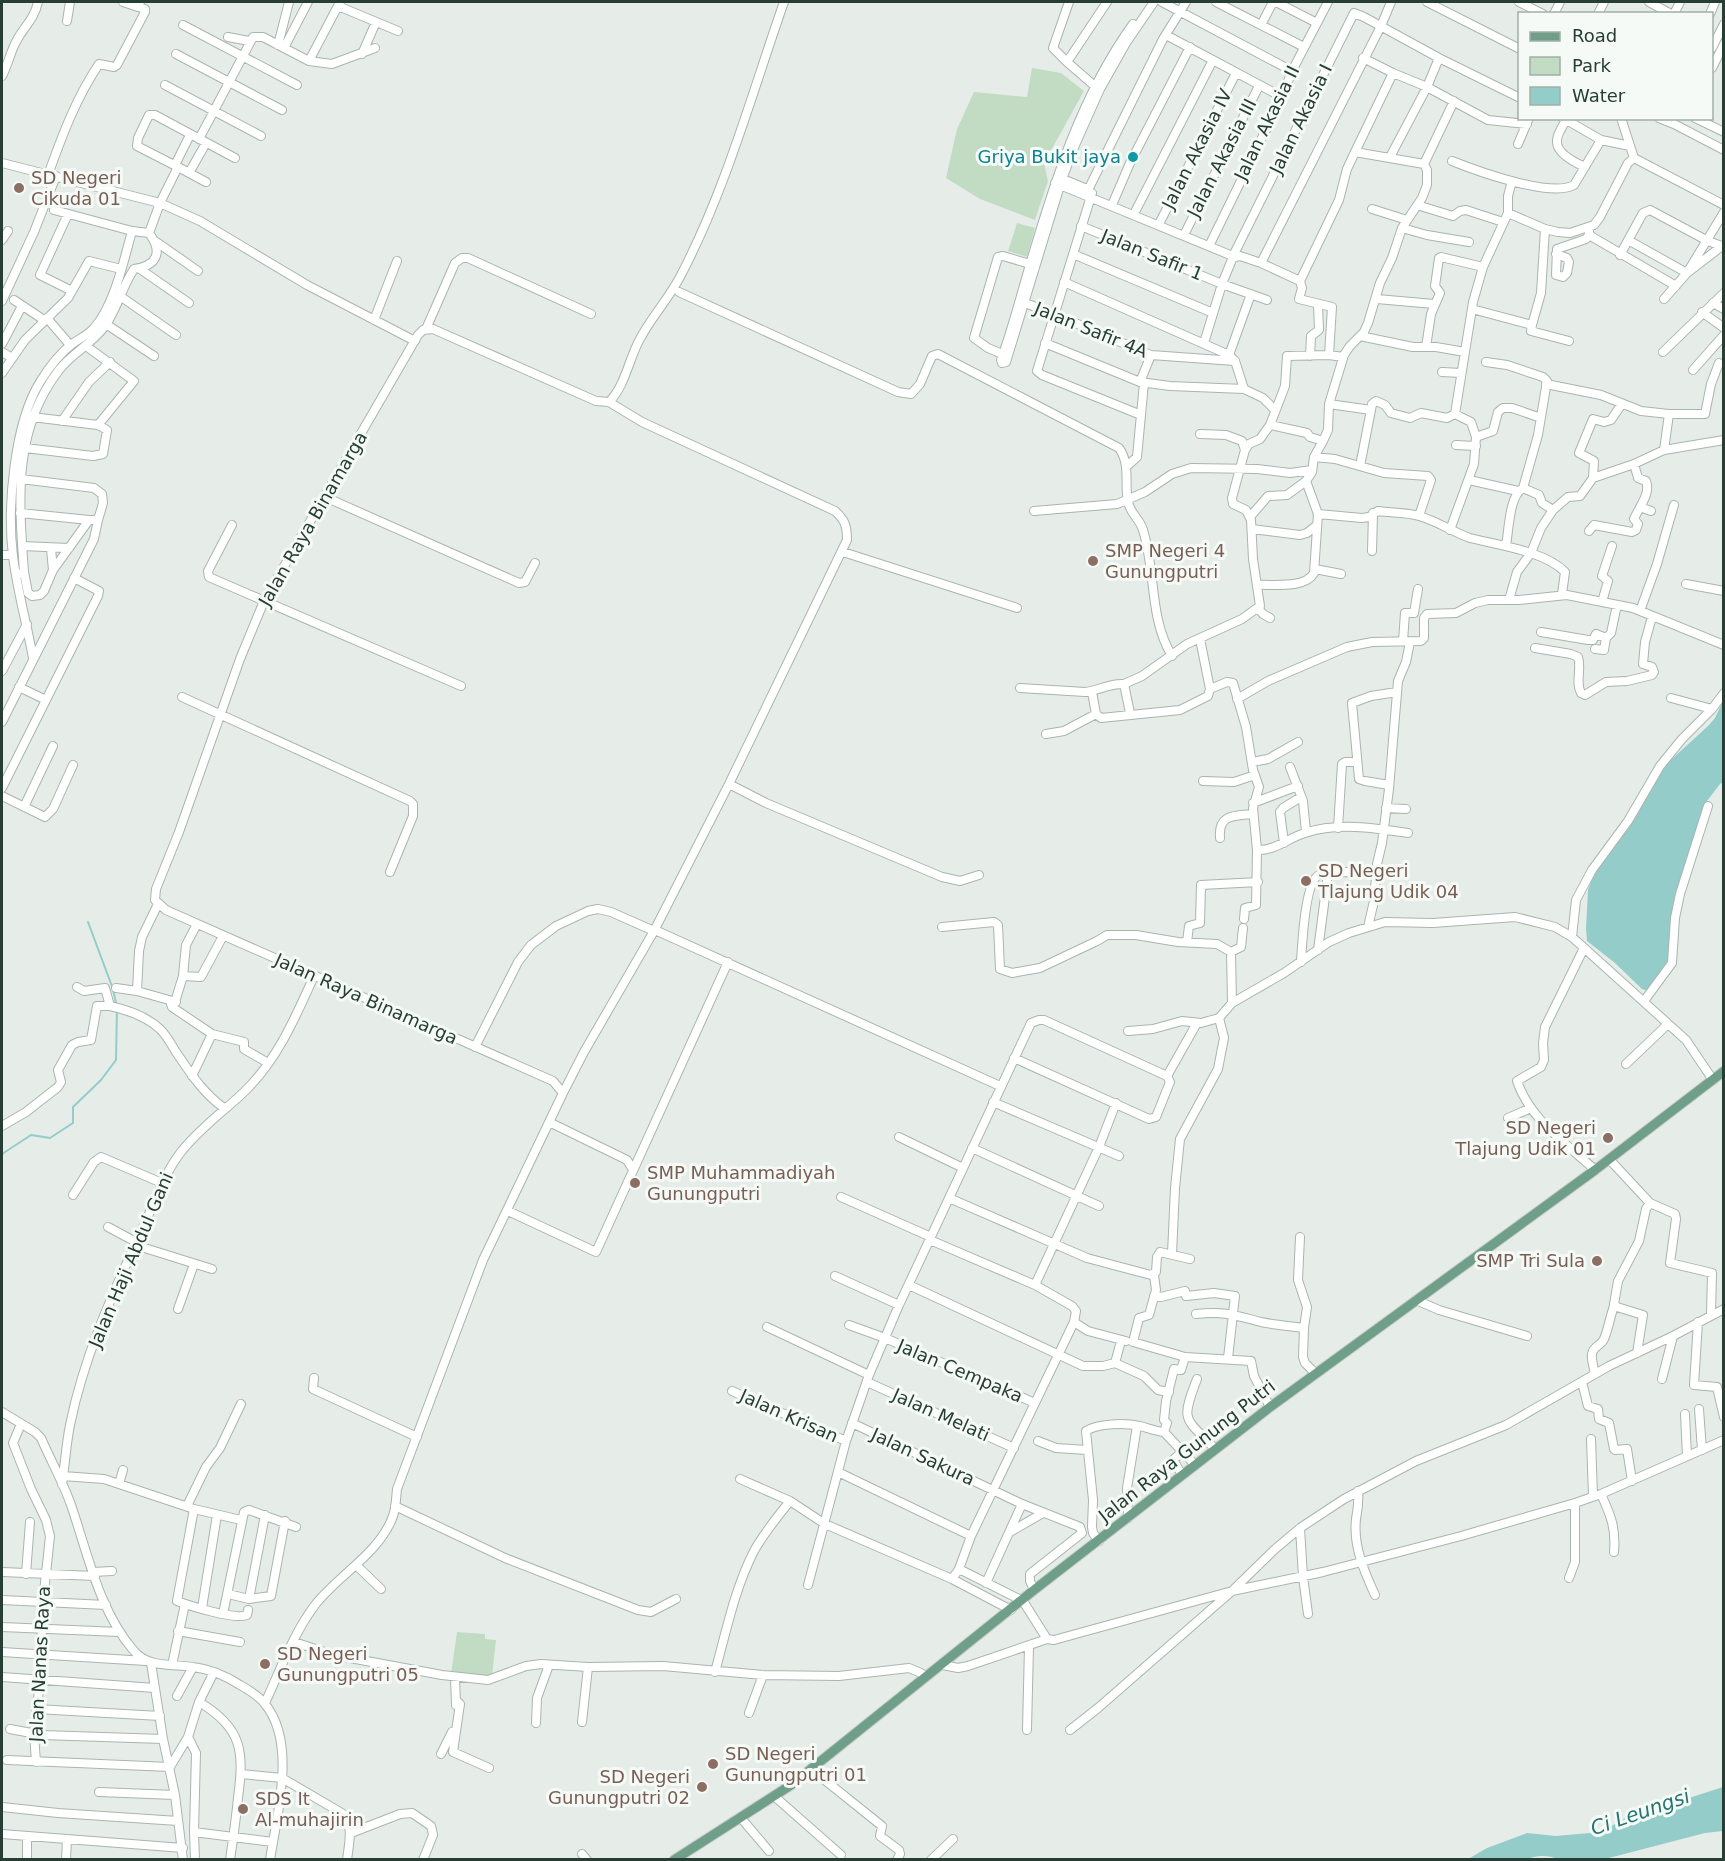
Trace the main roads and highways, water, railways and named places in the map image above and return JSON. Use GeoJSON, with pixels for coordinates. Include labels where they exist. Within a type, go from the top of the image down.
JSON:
{"type":"FeatureCollection","features":[{"type":"Feature","properties":{"kind":"main road","name":"Jalan Raya Gunung Putri"},"geometry":{"type":"LineString","coordinates":[[674,1860],[741,1818],[811,1769],[1034,1590],[1215,1449],[1595,1170],[1724,1071]]}},
{"type":"Feature","properties":{"kind":"water"},"geometry":{"type":"Polygon","coordinates":[[[1723,701],[1723,782],[1704,805],[1667,967],[1648,991],[1642,989],[1615,963],[1587,941],[1588,890],[1595,872],[1637,815],[1662,768],[1708,726],[1715,718],[1723,701]]]}},
{"type":"Feature","properties":{"kind":"water"},"geometry":{"type":"Polygon","coordinates":[[[1723,1787],[1723,1831],[1705,1833],[1605,1859],[1557,1859],[1542,1856],[1526,1860],[1468,1859],[1487,1848],[1527,1833],[1556,1836],[1601,1832],[1627,1817],[1654,1810],[1675,1800],[1723,1787]]]}},
{"type":"Feature","properties":{"kind":"waterway"},"geometry":{"type":"LineString","coordinates":[[2,1154],[31,1135],[50,1138],[73,1123],[73,1107],[101,1080],[116,1060],[117,1008],[113,989],[88,922]]}},
{"type":"Feature","properties":{"kind":"place","name":"Griya Bukit jaya"},"geometry":{"type":"Point","coordinates":[1133,157]}},
{"type":"Feature","properties":{"kind":"place","name":"SD Negeri Cikuda 01"},"geometry":{"type":"Point","coordinates":[19,188]}},
{"type":"Feature","properties":{"kind":"place","name":"SMP Negeri 4 Gunungputri"},"geometry":{"type":"Point","coordinates":[1093,561]}},
{"type":"Feature","properties":{"kind":"place","name":"SD Negeri Tlajung Udik 04"},"geometry":{"type":"Point","coordinates":[1306,881]}},
{"type":"Feature","properties":{"kind":"place","name":"SD Negeri Tlajung Udik 01"},"geometry":{"type":"Point","coordinates":[1608,1138]}},
{"type":"Feature","properties":{"kind":"place","name":"SMP Muhammadiyah Gunungputri"},"geometry":{"type":"Point","coordinates":[635,1183]}},
{"type":"Feature","properties":{"kind":"place","name":"SMP Tri Sula"},"geometry":{"type":"Point","coordinates":[1597,1261]}},
{"type":"Feature","properties":{"kind":"place","name":"SD Negeri Gunungputri 05"},"geometry":{"type":"Point","coordinates":[265,1664]}},
{"type":"Feature","properties":{"kind":"place","name":"SD Negeri Gunungputri 01"},"geometry":{"type":"Point","coordinates":[713,1764]}},
{"type":"Feature","properties":{"kind":"place","name":"SD Negeri Gunungputri 02"},"geometry":{"type":"Point","coordinates":[702,1787]}},
{"type":"Feature","properties":{"kind":"place","name":"SDS It Al-muhajirin"},"geometry":{"type":"Point","coordinates":[243,1809]}},
{"type":"Feature","properties":{"kind":"water label","name":"Ci Leungsi"},"geometry":{"type":"Point","coordinates":[1640,1812]}}]}
